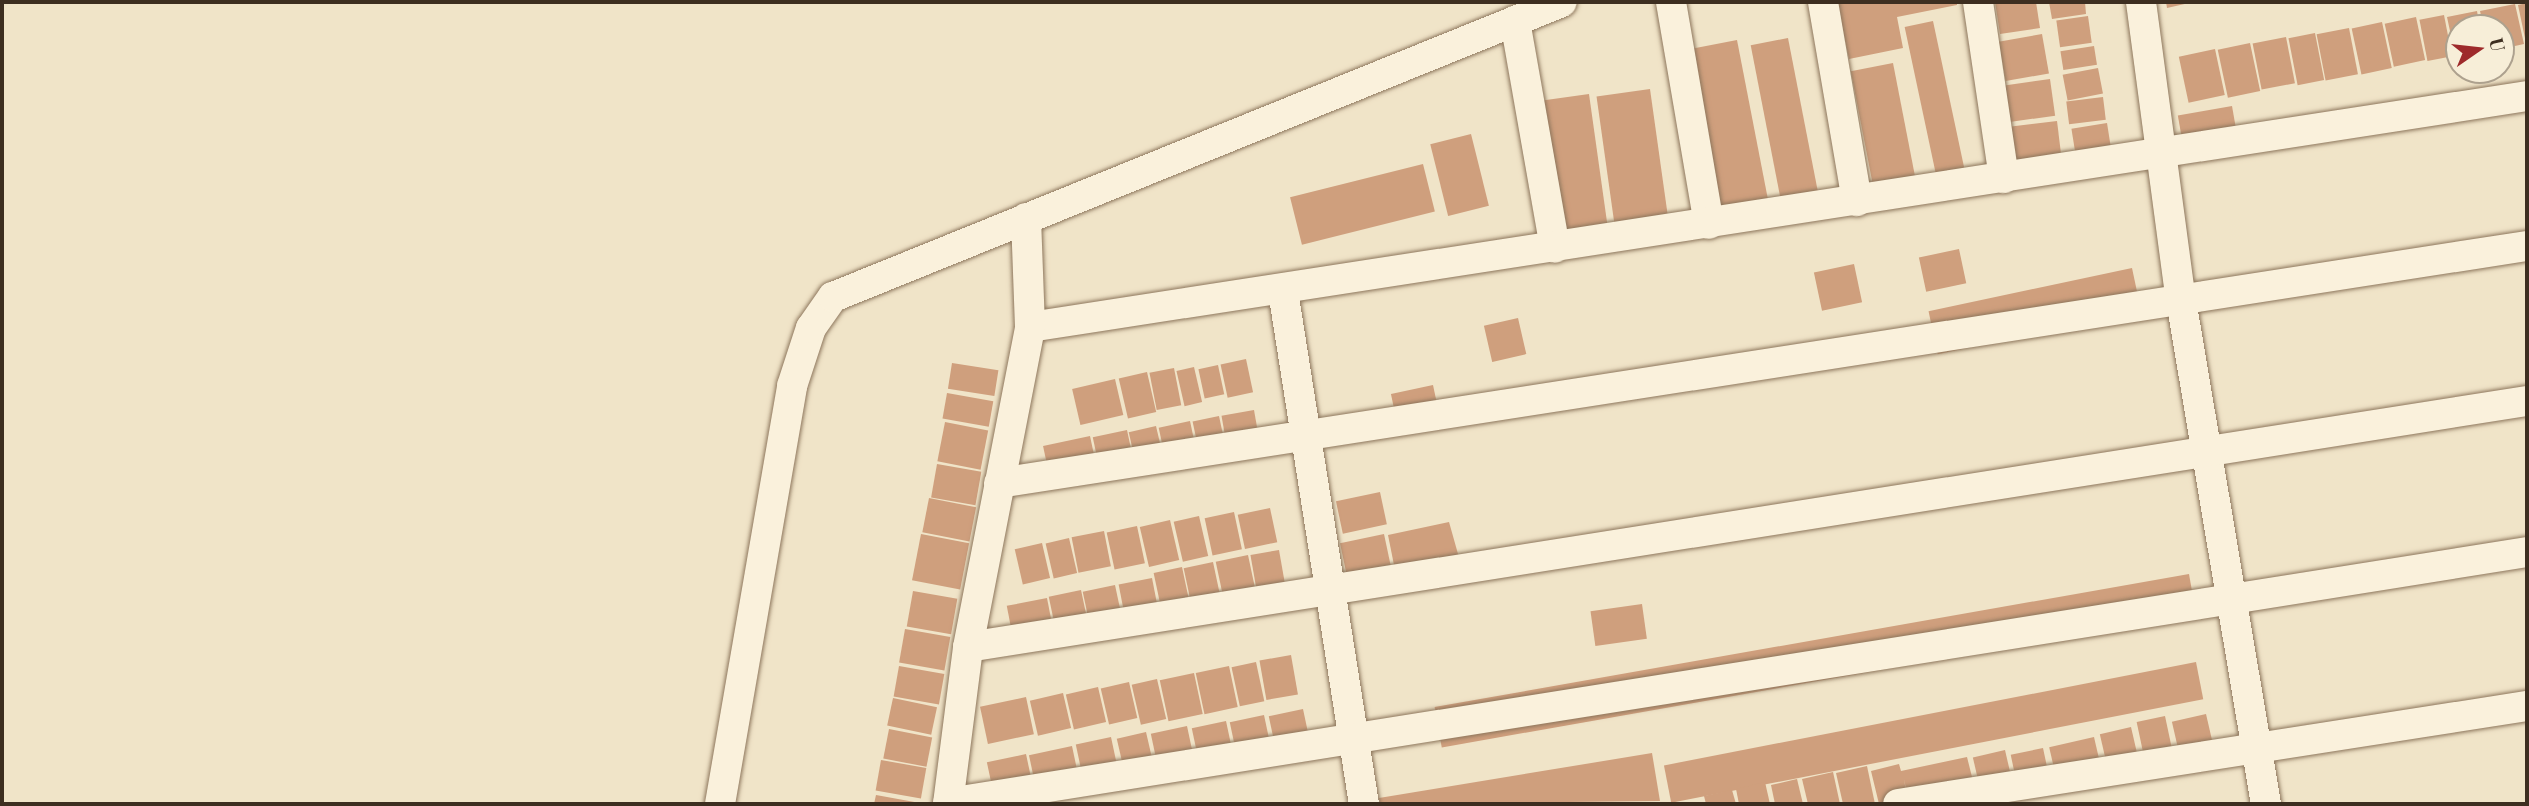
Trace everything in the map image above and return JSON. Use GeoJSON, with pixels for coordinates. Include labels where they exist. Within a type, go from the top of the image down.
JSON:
{"type":"FeatureCollection","features":[{"type":"Feature","properties":{"kind":"street"},"geometry":{"type":"LineString","coordinates":[[720,804],[792,386],[811,328],[833,297],[1562,2]]}},
{"type":"Feature","properties":{"kind":"street"},"geometry":{"type":"LineString","coordinates":[[1671,2],[1709,224]]}},
{"type":"Feature","properties":{"kind":"street"},"geometry":{"type":"LineString","coordinates":[[1823,2],[1857,201]]}},
{"type":"Feature","properties":{"kind":"street"},"geometry":{"type":"LineString","coordinates":[[1978,2],[2004,178]]}},
{"type":"Feature","properties":{"kind":"street"},"geometry":{"type":"LineString","coordinates":[[2141,2],[2181,300],[2266,804]]}},
{"type":"Feature","properties":{"kind":"street"},"geometry":{"type":"LineString","coordinates":[[1516,21],[1555,248]]}},
{"type":"Feature","properties":{"kind":"street"},"geometry":{"type":"LineString","coordinates":[[1030,327],[1283,291],[2527,96]]}},
{"type":"Feature","properties":{"kind":"street"},"geometry":{"type":"LineString","coordinates":[[1026,218],[1030,327],[968,647],[948,804],[2527,552]]}},
{"type":"Feature","properties":{"kind":"street"},"geometry":{"type":"LineString","coordinates":[[999,483],[2527,246]]}},
{"type":"Feature","properties":{"kind":"street"},"geometry":{"type":"LineString","coordinates":[[1283,291],[1364,804]]}},
{"type":"Feature","properties":{"kind":"street"},"geometry":{"type":"LineString","coordinates":[[968,647],[2527,401]]}},
{"type":"Feature","properties":{"kind":"street"},"geometry":{"type":"LineString","coordinates":[[1898,804],[2527,706]]}},
{"type":"Feature","properties":{"kind":"building"},"geometry":{"type":"Polygon","coordinates":[[[1837,2],[1957,2],[1957,5],[1897,17],[1903,48],[1849,59],[1837,2]]]}},
{"type":"Feature","properties":{"kind":"building"},"geometry":{"type":"Polygon","coordinates":[[[1995,2],[2036,2],[2040,28],[2000,34],[1995,2]]]}},
{"type":"Feature","properties":{"kind":"building"},"geometry":{"type":"Polygon","coordinates":[[[2049,2],[2085,2],[2086,14],[2052,19],[2049,2]]]}},
{"type":"Feature","properties":{"kind":"building"},"geometry":{"type":"Polygon","coordinates":[[[2166,2],[2189,2],[2189,3],[2167,8],[2166,2]]]}},
{"type":"Feature","properties":{"kind":"building"},"geometry":{"type":"Polygon","coordinates":[[[2527,3],[2527,42],[2526,43],[2518,5],[2527,3]]]}},
{"type":"Feature","properties":{"kind":"building"},"geometry":{"type":"Polygon","coordinates":[[[2515,4],[2524,44],[2515,46],[2515,14],[2481,14],[2480,11],[2515,4]]]}},
{"type":"Feature","properties":{"kind":"building"},"geometry":{"type":"Polygon","coordinates":[[[2444,15],[2445,58],[2427,61],[2419,20],[2444,15]]]}},
{"type":"Feature","properties":{"kind":"building"},"geometry":{"type":"Polygon","coordinates":[[[2088,16],[2092,43],[2060,47],[2056,20],[2088,16]]]}},
{"type":"Feature","properties":{"kind":"building"},"geometry":{"type":"Polygon","coordinates":[[[2416,17],[2425,60],[2394,67],[2385,24],[2416,17]]]}},
{"type":"Feature","properties":{"kind":"building"},"geometry":{"type":"Polygon","coordinates":[[[1933,21],[1965,172],[1937,178],[1905,27],[1933,21]]]}},
{"type":"Feature","properties":{"kind":"building"},"geometry":{"type":"Polygon","coordinates":[[[2382,22],[2392,68],[2361,74],[2352,28],[2382,22]]]}},
{"type":"Feature","properties":{"kind":"building"},"geometry":{"type":"Polygon","coordinates":[[[2349,28],[2358,74],[2326,80],[2317,34],[2349,28]]]}},
{"type":"Feature","properties":{"kind":"building"},"geometry":{"type":"Polygon","coordinates":[[[2315,33],[2324,80],[2298,85],[2288,38],[2315,33]]]}},
{"type":"Feature","properties":{"kind":"building"},"geometry":{"type":"Polygon","coordinates":[[[2042,34],[2049,73],[2006,81],[1999,42],[2042,34]]]}},
{"type":"Feature","properties":{"kind":"building"},"geometry":{"type":"Polygon","coordinates":[[[2286,37],[2295,83],[2262,90],[2253,43],[2286,37]]]}},
{"type":"Feature","properties":{"kind":"building"},"geometry":{"type":"Polygon","coordinates":[[[1788,38],[1818,194],[1781,201],[1751,45],[1788,38]]]}},
{"type":"Feature","properties":{"kind":"building"},"geometry":{"type":"Polygon","coordinates":[[[1737,40],[1769,206],[1720,215],[1688,50],[1737,40]]]}},
{"type":"Feature","properties":{"kind":"building"},"geometry":{"type":"Polygon","coordinates":[[[2250,43],[2260,91],[2228,98],[2218,50],[2250,43]]]}},
{"type":"Feature","properties":{"kind":"building"},"geometry":{"type":"Polygon","coordinates":[[[2094,46],[2097,65],[2063,70],[2060,51],[2094,46]]]}},
{"type":"Feature","properties":{"kind":"building"},"geometry":{"type":"Polygon","coordinates":[[[2215,49],[2225,95],[2189,103],[2179,57],[2215,49]]]}},
{"type":"Feature","properties":{"kind":"building"},"geometry":{"type":"Polygon","coordinates":[[[1893,63],[1916,183],[1874,191],[1851,71],[1893,63]]]}},
{"type":"Feature","properties":{"kind":"building"},"geometry":{"type":"Polygon","coordinates":[[[2098,68],[2103,94],[2068,100],[2063,75],[2098,68]]]}},
{"type":"Feature","properties":{"kind":"building"},"geometry":{"type":"Polygon","coordinates":[[[2050,79],[2055,116],[2010,122],[2004,85],[2050,79]]]}},
{"type":"Feature","properties":{"kind":"building"},"geometry":{"type":"Polygon","coordinates":[[[1650,89],[1669,223],[1615,230],[1597,97],[1650,89]]]}},
{"type":"Feature","properties":{"kind":"building"},"geometry":{"type":"Polygon","coordinates":[[[1589,94],[1609,236],[1562,242],[1542,101],[1589,94]]]}},
{"type":"Feature","properties":{"kind":"building"},"geometry":{"type":"Polygon","coordinates":[[[2103,97],[2106,120],[2069,124],[2066,102],[2103,97]]]}},
{"type":"Feature","properties":{"kind":"building"},"geometry":{"type":"Polygon","coordinates":[[[2232,106],[2236,129],[2182,138],[2178,116],[2232,106]]]}},
{"type":"Feature","properties":{"kind":"building"},"geometry":{"type":"Polygon","coordinates":[[[2057,121],[2062,159],[2016,164],[2011,127],[2057,121]]]}},
{"type":"Feature","properties":{"kind":"building"},"geometry":{"type":"Polygon","coordinates":[[[2107,123],[2112,153],[2076,158],[2071,129],[2107,123]]]}},
{"type":"Feature","properties":{"kind":"building"},"geometry":{"type":"Polygon","coordinates":[[[1471,134],[1489,206],[1448,216],[1430,144],[1471,134]]]}},
{"type":"Feature","properties":{"kind":"building"},"geometry":{"type":"Polygon","coordinates":[[[1423,164],[1435,212],[1302,245],[1290,197],[1423,164]]]}},
{"type":"Feature","properties":{"kind":"building"},"geometry":{"type":"Polygon","coordinates":[[[1959,249],[1966,283],[1926,292],[1919,258],[1959,249]]]}},
{"type":"Feature","properties":{"kind":"building"},"geometry":{"type":"Polygon","coordinates":[[[1854,264],[1862,302],[1822,311],[1814,273],[1854,264]]]}},
{"type":"Feature","properties":{"kind":"building"},"geometry":{"type":"Polygon","coordinates":[[[2132,268],[2141,311],[1938,354],[1929,311],[2132,268]]]}},
{"type":"Feature","properties":{"kind":"building"},"geometry":{"type":"Polygon","coordinates":[[[1518,318],[1526,354],[1492,362],[1484,326],[1518,318]]]}},
{"type":"Feature","properties":{"kind":"building"},"geometry":{"type":"Polygon","coordinates":[[[1246,359],[1253,392],[1228,398],[1221,364],[1246,359]]]}},
{"type":"Feature","properties":{"kind":"building"},"geometry":{"type":"Polygon","coordinates":[[[952,363],[998,370],[994,396],[948,389],[952,363]]]}},
{"type":"Feature","properties":{"kind":"building"},"geometry":{"type":"Polygon","coordinates":[[[1218,365],[1224,394],[1205,399],[1198,369],[1218,365]]]}},
{"type":"Feature","properties":{"kind":"building"},"geometry":{"type":"Polygon","coordinates":[[[1194,367],[1202,402],[1185,406],[1176,371],[1194,367]]]}},
{"type":"Feature","properties":{"kind":"building"},"geometry":{"type":"Polygon","coordinates":[[[1174,368],[1181,405],[1157,410],[1149,373],[1174,368]]]}},
{"type":"Feature","properties":{"kind":"building"},"geometry":{"type":"Polygon","coordinates":[[[1147,372],[1156,412],[1128,418],[1119,379],[1147,372]]]}},
{"type":"Feature","properties":{"kind":"building"},"geometry":{"type":"Polygon","coordinates":[[[1115,379],[1123,415],[1080,425],[1072,389],[1115,379]]]}},
{"type":"Feature","properties":{"kind":"building"},"geometry":{"type":"Polygon","coordinates":[[[1433,385],[1442,427],[1400,436],[1391,394],[1433,385]]]}},
{"type":"Feature","properties":{"kind":"building"},"geometry":{"type":"Polygon","coordinates":[[[947,393],[993,401],[989,427],[942,419],[947,393]]]}},
{"type":"Feature","properties":{"kind":"building"},"geometry":{"type":"Polygon","coordinates":[[[1254,410],[1261,448],[1228,454],[1222,416],[1254,410]]]}},
{"type":"Feature","properties":{"kind":"building"},"geometry":{"type":"Polygon","coordinates":[[[1219,416],[1227,455],[1201,461],[1193,422],[1219,416]]]}},
{"type":"Feature","properties":{"kind":"building"},"geometry":{"type":"Polygon","coordinates":[[[1190,421],[1198,460],[1167,467],[1159,428],[1190,421]]]}},
{"type":"Feature","properties":{"kind":"building"},"geometry":{"type":"Polygon","coordinates":[[[945,422],[988,430],[981,470],[937,461],[945,422]]]}},
{"type":"Feature","properties":{"kind":"building"},"geometry":{"type":"Polygon","coordinates":[[[1156,426],[1165,466],[1138,472],[1129,432],[1156,426]]]}},
{"type":"Feature","properties":{"kind":"building"},"geometry":{"type":"Polygon","coordinates":[[[1127,430],[1134,462],[1100,470],[1093,437],[1127,430]]]}},
{"type":"Feature","properties":{"kind":"building"},"geometry":{"type":"Polygon","coordinates":[[[1090,436],[1097,469],[1050,479],[1043,446],[1090,436]]]}},
{"type":"Feature","properties":{"kind":"building"},"geometry":{"type":"Polygon","coordinates":[[[937,464],[981,472],[975,505],[931,497],[937,464]]]}},
{"type":"Feature","properties":{"kind":"building"},"geometry":{"type":"Polygon","coordinates":[[[1380,492],[1387,524],[1343,534],[1336,501],[1380,492]]]}},
{"type":"Feature","properties":{"kind":"building"},"geometry":{"type":"Polygon","coordinates":[[[929,498],[976,507],[969,542],[922,532],[929,498]]]}},
{"type":"Feature","properties":{"kind":"building"},"geometry":{"type":"Polygon","coordinates":[[[1270,508],[1277,542],[1245,549],[1238,515],[1270,508]]]}},
{"type":"Feature","properties":{"kind":"building"},"geometry":{"type":"Polygon","coordinates":[[[1234,512],[1242,549],[1213,555],[1205,518],[1234,512]]]}},
{"type":"Feature","properties":{"kind":"building"},"geometry":{"type":"Polygon","coordinates":[[[1199,516],[1208,556],[1183,562],[1174,522],[1199,516]]]}},
{"type":"Feature","properties":{"kind":"building"},"geometry":{"type":"Polygon","coordinates":[[[1170,520],[1179,560],[1149,567],[1140,527],[1170,520]]]}},
{"type":"Feature","properties":{"kind":"building"},"geometry":{"type":"Polygon","coordinates":[[[1449,522],[1460,561],[1395,570],[1388,535],[1449,522]]]}},
{"type":"Feature","properties":{"kind":"building"},"geometry":{"type":"Polygon","coordinates":[[[1137,526],[1145,563],[1115,570],[1107,532],[1137,526]]]}},
{"type":"Feature","properties":{"kind":"building"},"geometry":{"type":"Polygon","coordinates":[[[1104,531],[1111,566],[1078,573],[1072,537],[1104,531]]]}},
{"type":"Feature","properties":{"kind":"building"},"geometry":{"type":"Polygon","coordinates":[[[921,534],[969,543],[960,589],[912,580],[921,534]]]}},
{"type":"Feature","properties":{"kind":"building"},"geometry":{"type":"Polygon","coordinates":[[[1384,534],[1392,572],[1348,582],[1340,543],[1384,534]]]}},
{"type":"Feature","properties":{"kind":"building"},"geometry":{"type":"Polygon","coordinates":[[[1069,538],[1077,573],[1054,578],[1046,543],[1069,538]]]}},
{"type":"Feature","properties":{"kind":"building"},"geometry":{"type":"Polygon","coordinates":[[[1042,543],[1050,578],[1023,584],[1015,549],[1042,543]]]}},
{"type":"Feature","properties":{"kind":"building"},"geometry":{"type":"Polygon","coordinates":[[[1279,550],[1286,588],[1257,593],[1250,555],[1279,550]]]}},
{"type":"Feature","properties":{"kind":"building"},"geometry":{"type":"Polygon","coordinates":[[[1248,555],[1256,592],[1224,599],[1216,562],[1248,555]]]}},
{"type":"Feature","properties":{"kind":"building"},"geometry":{"type":"Polygon","coordinates":[[[1213,562],[1221,599],[1192,605],[1184,568],[1213,562]]]}},
{"type":"Feature","properties":{"kind":"building"},"geometry":{"type":"Polygon","coordinates":[[[1182,567],[1190,606],[1162,612],[1154,573],[1182,567]]]}},
{"type":"Feature","properties":{"kind":"building"},"geometry":{"type":"Polygon","coordinates":[[[2189,574],[2196,614],[1442,747],[1435,707],[2189,574]]]}},
{"type":"Feature","properties":{"kind":"building"},"geometry":{"type":"Polygon","coordinates":[[[1152,578],[1159,613],[1125,620],[1119,584],[1152,578]]]}},
{"type":"Feature","properties":{"kind":"building"},"geometry":{"type":"Polygon","coordinates":[[[1115,585],[1122,618],[1090,625],[1083,592],[1115,585]]]}},
{"type":"Feature","properties":{"kind":"building"},"geometry":{"type":"Polygon","coordinates":[[[1081,590],[1088,624],[1056,631],[1049,597],[1081,590]]]}},
{"type":"Feature","properties":{"kind":"building"},"geometry":{"type":"Polygon","coordinates":[[[913,591],[957,599],[951,634],[907,626],[913,591]]]}},
{"type":"Feature","properties":{"kind":"building"},"geometry":{"type":"Polygon","coordinates":[[[1047,598],[1053,629],[1013,637],[1007,606],[1047,598]]]}},
{"type":"Feature","properties":{"kind":"building"},"geometry":{"type":"Polygon","coordinates":[[[1642,604],[1647,639],[1595,646],[1591,611],[1642,604]]]}},
{"type":"Feature","properties":{"kind":"building"},"geometry":{"type":"Polygon","coordinates":[[[905,629],[950,637],[944,670],[899,662],[905,629]]]}},
{"type":"Feature","properties":{"kind":"building"},"geometry":{"type":"Polygon","coordinates":[[[1291,655],[1298,694],[1266,700],[1259,661],[1291,655]]]}},
{"type":"Feature","properties":{"kind":"building"},"geometry":{"type":"Polygon","coordinates":[[[1256,662],[1264,701],[1240,706],[1232,667],[1256,662]]]}},
{"type":"Feature","properties":{"kind":"building"},"geometry":{"type":"Polygon","coordinates":[[[2196,662],[2203,699],[1671,803],[1664,765],[2196,662]]]}},
{"type":"Feature","properties":{"kind":"building"},"geometry":{"type":"Polygon","coordinates":[[[899,666],[944,674],[939,705],[894,697],[899,666]]]}},
{"type":"Feature","properties":{"kind":"building"},"geometry":{"type":"Polygon","coordinates":[[[1229,666],[1238,707],[1204,714],[1196,673],[1229,666]]]}},
{"type":"Feature","properties":{"kind":"building"},"geometry":{"type":"Polygon","coordinates":[[[1194,673],[1203,714],[1168,721],[1160,680],[1194,673]]]}},
{"type":"Feature","properties":{"kind":"building"},"geometry":{"type":"Polygon","coordinates":[[[1157,679],[1166,719],[1141,725],[1132,685],[1157,679]]]}},
{"type":"Feature","properties":{"kind":"building"},"geometry":{"type":"Polygon","coordinates":[[[1129,682],[1137,718],[1109,725],[1101,689],[1129,682]]]}},
{"type":"Feature","properties":{"kind":"building"},"geometry":{"type":"Polygon","coordinates":[[[1098,687],[1106,722],[1074,730],[1066,694],[1098,687]]]}},
{"type":"Feature","properties":{"kind":"building"},"geometry":{"type":"Polygon","coordinates":[[[1063,693],[1071,728],[1038,736],[1030,701],[1063,693]]]}},
{"type":"Feature","properties":{"kind":"building"},"geometry":{"type":"Polygon","coordinates":[[[1026,697],[1034,734],[988,744],[980,707],[1026,697]]]}},
{"type":"Feature","properties":{"kind":"building"},"geometry":{"type":"Polygon","coordinates":[[[893,698],[937,707],[931,735],[887,725],[893,698]]]}},
{"type":"Feature","properties":{"kind":"building"},"geometry":{"type":"Polygon","coordinates":[[[1303,709],[1311,746],[1277,753],[1269,716],[1303,709]]]}},
{"type":"Feature","properties":{"kind":"building"},"geometry":{"type":"Polygon","coordinates":[[[2206,714],[2217,764],[2183,772],[2172,722],[2206,714]]]}},
{"type":"Feature","properties":{"kind":"building"},"geometry":{"type":"Polygon","coordinates":[[[1264,715],[1272,754],[1238,761],[1230,722],[1264,715]]]}},
{"type":"Feature","properties":{"kind":"building"},"geometry":{"type":"Polygon","coordinates":[[[2165,716],[2175,762],[2146,768],[2137,722],[2165,716]]]}},
{"type":"Feature","properties":{"kind":"building"},"geometry":{"type":"Polygon","coordinates":[[[1226,721],[1235,762],[1200,769],[1192,728],[1226,721]]]}},
{"type":"Feature","properties":{"kind":"building"},"geometry":{"type":"Polygon","coordinates":[[[1187,726],[1196,768],[1160,776],[1151,734],[1187,726]]]}},
{"type":"Feature","properties":{"kind":"building"},"geometry":{"type":"Polygon","coordinates":[[[2131,727],[2141,772],[2110,779],[2100,734],[2131,727]]]}},
{"type":"Feature","properties":{"kind":"building"},"geometry":{"type":"Polygon","coordinates":[[[889,729],[932,737],[926,767],[883,758],[889,729]]]}},
{"type":"Feature","properties":{"kind":"building"},"geometry":{"type":"Polygon","coordinates":[[[1146,732],[1155,772],[1126,779],[1117,739],[1146,732]]]}},
{"type":"Feature","properties":{"kind":"building"},"geometry":{"type":"Polygon","coordinates":[[[1111,737],[1119,775],[1084,783],[1076,744],[1111,737]]]}},
{"type":"Feature","properties":{"kind":"building"},"geometry":{"type":"Polygon","coordinates":[[[2094,737],[2104,782],[2060,792],[2049,747],[2094,737]]]}},
{"type":"Feature","properties":{"kind":"building"},"geometry":{"type":"Polygon","coordinates":[[[1072,746],[1080,784],[1037,793],[1029,755],[1072,746]]]}},
{"type":"Feature","properties":{"kind":"building"},"geometry":{"type":"Polygon","coordinates":[[[2043,748],[2052,789],[2019,796],[2011,755],[2043,748]]]}},
{"type":"Feature","properties":{"kind":"building"},"geometry":{"type":"Polygon","coordinates":[[[2005,750],[2016,796],[1983,803],[1973,757],[2005,750]]]}},
{"type":"Feature","properties":{"kind":"building"},"geometry":{"type":"Polygon","coordinates":[[[1652,753],[1660,801],[1380,804],[1379,798],[1652,753]]]}},
{"type":"Feature","properties":{"kind":"building"},"geometry":{"type":"Polygon","coordinates":[[[1026,754],[1034,792],[995,800],[987,762],[1026,754]]]}},
{"type":"Feature","properties":{"kind":"building"},"geometry":{"type":"Polygon","coordinates":[[[1967,757],[1977,797],[1909,804],[1904,779],[1908,804],[1879,804],[1871,771],[1899,764],[1901,771],[1967,757]]]}},
{"type":"Feature","properties":{"kind":"building"},"geometry":{"type":"Polygon","coordinates":[[[881,760],[926,768],[921,799],[876,791],[881,760]]]}},
{"type":"Feature","properties":{"kind":"building"},"geometry":{"type":"Polygon","coordinates":[[[1867,766],[1875,804],[1843,804],[1836,773],[1867,766]]]}},
{"type":"Feature","properties":{"kind":"building"},"geometry":{"type":"Polygon","coordinates":[[[1833,772],[1840,804],[1808,804],[1802,779],[1833,772]]]}},
{"type":"Feature","properties":{"kind":"building"},"geometry":{"type":"Polygon","coordinates":[[[1797,779],[1803,804],[1775,804],[1771,785],[1797,779]]]}},
{"type":"Feature","properties":{"kind":"building"},"geometry":{"type":"Polygon","coordinates":[[[1765,782],[1770,804],[1739,804],[1736,789],[1765,782]]]}},
{"type":"Feature","properties":{"kind":"building"},"geometry":{"type":"Polygon","coordinates":[[[1732,790],[1736,804],[1706,804],[1704,796],[1732,790]]]}},
{"type":"Feature","properties":{"kind":"building"},"geometry":{"type":"Polygon","coordinates":[[[876,795],[920,803],[920,804],[874,804],[876,795]]]}}]}
